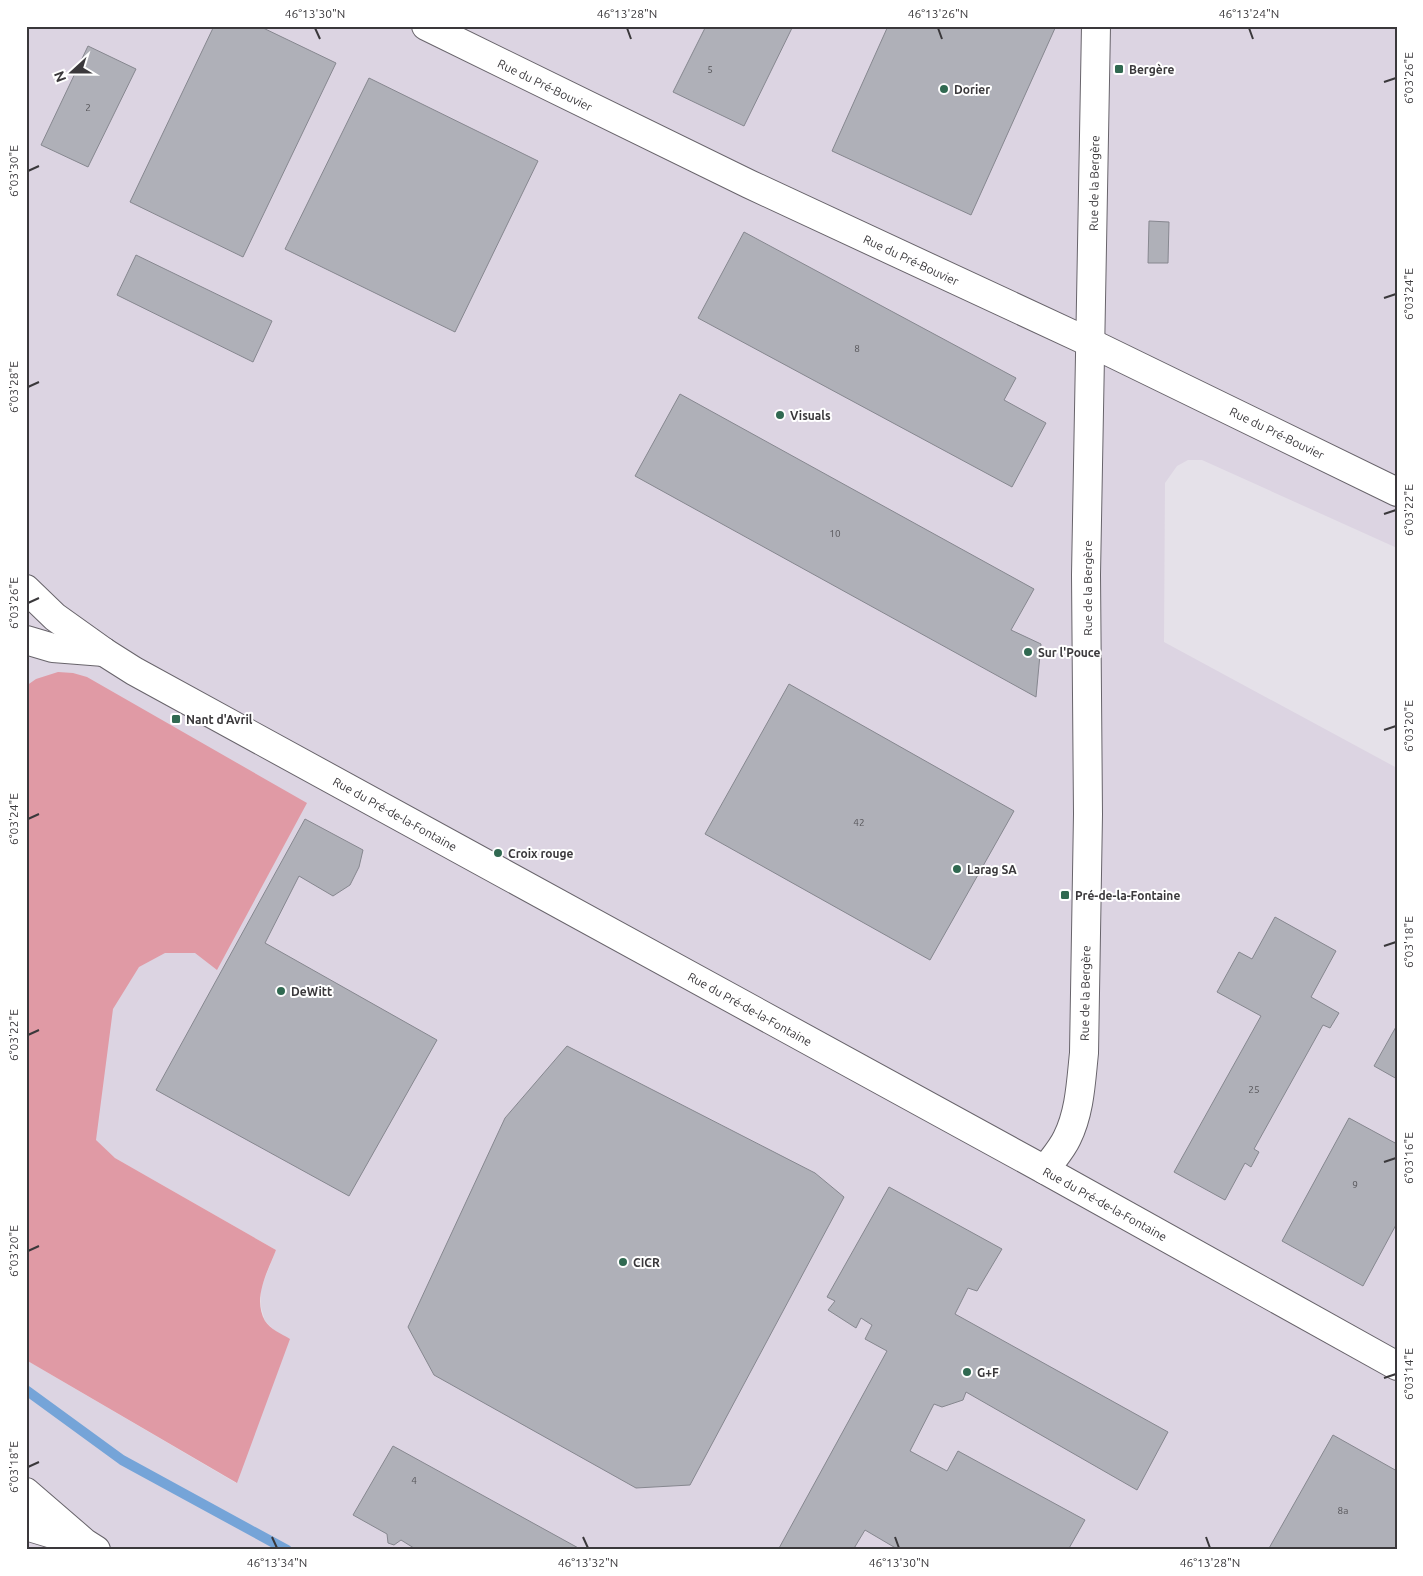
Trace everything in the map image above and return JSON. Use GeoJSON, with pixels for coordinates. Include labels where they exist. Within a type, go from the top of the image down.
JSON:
{"type":"FeatureCollection","features":[{"type":"Feature","properties":{"kind":"street","name":"Rue du Pré-Bouvier"},"geometry":{"type":"LineString","coordinates":[[426,26],[749,184],[1092,343],[1397,492]]}},
{"type":"Feature","properties":{"kind":"street","name":"Rue de la Bergère"},"geometry":{"type":"LineString","coordinates":[[1045,1170],[1067,1139],[1073,1123],[1081,1092],[1084,1053],[1088,814],[1086,575],[1092,343],[1096,26]]}},
{"type":"Feature","properties":{"kind":"street","name":"Rue du Pré-de-la-Fontaine"},"geometry":{"type":"LineString","coordinates":[[26,589],[55,617],[134,671],[1045,1170],[1397,1366]]}},
{"type":"Feature","properties":{"kind":"street","name":"Rue du Pré-de-la-Fontaine"},"geometry":{"type":"LineString","coordinates":[[26,640],[53,648],[104,652]]}},
{"type":"Feature","properties":{"kind":"street"},"geometry":{"type":"LineString","coordinates":[[27,1492],[90,1547]]}},
{"type":"Feature","properties":{"kind":"street"},"geometry":{"type":"LineString","coordinates":[[26,1526],[90,1547]]}},
{"type":"Feature","properties":{"kind":"shaded area"},"geometry":{"type":"Polygon","coordinates":[[[26,26],[1397,26],[1397,548],[1202,460],[1188,460],[1177,466],[1165,483],[1164,642],[1397,768],[1397,1550],[26,1550],[26,1360],[236,1483],[289,1340],[265,1321],[261,1307],[261,1288],[276,1250],[115,1158],[26,1084],[26,26]]]}},
{"type":"Feature","properties":{"kind":"shaded area"},"geometry":{"type":"Polygon","coordinates":[[[58,672],[73,673],[87,677],[307,803],[217,970],[195,953],[165,953],[139,967],[113,1009],[96,1140],[115,1158],[276,1250],[263,1285],[260,1303],[261,1312],[265,1321],[270,1326],[290,1339],[237,1483],[26,1360],[26,686],[36,679],[58,672]]]}},
{"type":"Feature","properties":{"kind":"building"},"geometry":{"type":"Polygon","coordinates":[[[214,26],[259,26],[336,63],[243,257],[130,202],[214,26]]]}},
{"type":"Feature","properties":{"kind":"building"},"geometry":{"type":"Polygon","coordinates":[[[706,26],[793,26],[744,126],[673,92],[706,26]]]}},
{"type":"Feature","properties":{"kind":"building","name":"Dorier"},"geometry":{"type":"Polygon","coordinates":[[[888,26],[1056,26],[971,215],[832,151],[888,26]]]}},
{"type":"Feature","properties":{"kind":"building"},"geometry":{"type":"Polygon","coordinates":[[[88,46],[136,69],[88,167],[41,145],[88,46]]]}},
{"type":"Feature","properties":{"kind":"building"},"geometry":{"type":"Polygon","coordinates":[[[369,78],[538,161],[455,332],[285,249],[369,78]]]}},
{"type":"Feature","properties":{"kind":"building"},"geometry":{"type":"Polygon","coordinates":[[[1149,221],[1169,222],[1168,263],[1148,263],[1149,221]]]}},
{"type":"Feature","properties":{"kind":"building"},"geometry":{"type":"Polygon","coordinates":[[[744,232],[1016,378],[1004,400],[1046,423],[1012,487],[698,318],[744,232]]]}},
{"type":"Feature","properties":{"kind":"building"},"geometry":{"type":"Polygon","coordinates":[[[136,255],[272,321],[253,362],[117,295],[136,255]]]}},
{"type":"Feature","properties":{"kind":"building"},"geometry":{"type":"Polygon","coordinates":[[[680,394],[1034,589],[1011,630],[1041,644],[1036,697],[635,476],[680,394]]]}},
{"type":"Feature","properties":{"kind":"building"},"geometry":{"type":"Polygon","coordinates":[[[789,684],[1014,811],[930,960],[705,834],[789,684]]]}},
{"type":"Feature","properties":{"kind":"building","name":"DeWitt"},"geometry":{"type":"Polygon","coordinates":[[[305,819],[363,850],[359,867],[350,885],[333,896],[299,876],[265,943],[437,1040],[349,1196],[156,1090],[305,819]]]}},
{"type":"Feature","properties":{"kind":"building"},"geometry":{"type":"Polygon","coordinates":[[[1275,917],[1336,951],[1311,997],[1339,1013],[1330,1028],[1323,1025],[1254,1149],[1259,1152],[1251,1167],[1245,1163],[1225,1200],[1174,1172],[1261,1016],[1217,992],[1239,952],[1252,959],[1275,917]]]}},
{"type":"Feature","properties":{"kind":"building"},"geometry":{"type":"Polygon","coordinates":[[[1397,1025],[1397,1079],[1374,1066],[1397,1025]]]}},
{"type":"Feature","properties":{"kind":"building","name":"CICR"},"geometry":{"type":"Polygon","coordinates":[[[567,1046],[815,1173],[844,1197],[690,1485],[636,1488],[434,1375],[408,1327],[505,1118],[567,1046]]]}},
{"type":"Feature","properties":{"kind":"building"},"geometry":{"type":"Polygon","coordinates":[[[1349,1118],[1397,1144],[1397,1223],[1363,1286],[1282,1241],[1349,1118]]]}},
{"type":"Feature","properties":{"kind":"building","name":"G+F"},"geometry":{"type":"Polygon","coordinates":[[[889,1187],[1002,1249],[977,1291],[968,1288],[955,1314],[1168,1432],[1137,1490],[966,1392],[963,1400],[942,1407],[934,1404],[910,1451],[947,1471],[958,1451],[1085,1520],[1068,1550],[899,1550],[865,1530],[853,1550],[778,1550],[887,1351],[865,1339],[872,1325],[861,1318],[856,1328],[828,1310],[835,1301],[827,1297],[889,1187]]]}},
{"type":"Feature","properties":{"kind":"building"},"geometry":{"type":"Polygon","coordinates":[[[1333,1435],[1397,1471],[1397,1550],[1268,1550],[1333,1435]]]}},
{"type":"Feature","properties":{"kind":"building"},"geometry":{"type":"Polygon","coordinates":[[[393,1446],[582,1550],[417,1550],[401,1540],[394,1545],[388,1543],[387,1534],[353,1515],[393,1446]]]}},
{"type":"Feature","properties":{"kind":"waterway"},"geometry":{"type":"LineString","coordinates":[[26,1390],[122,1460],[287,1550]]}},
{"type":"Feature","properties":{"kind":"place","name":"Bergère"},"geometry":{"type":"Point","coordinates":[1119,69]}},
{"type":"Feature","properties":{"kind":"place","name":"Dorier"},"geometry":{"type":"Point","coordinates":[944,89]}},
{"type":"Feature","properties":{"kind":"place","name":"Visuals"},"geometry":{"type":"Point","coordinates":[780,415]}},
{"type":"Feature","properties":{"kind":"place","name":"Sur l'Pouce"},"geometry":{"type":"Point","coordinates":[1028,652]}},
{"type":"Feature","properties":{"kind":"place","name":"Nant d'Avril"},"geometry":{"type":"Point","coordinates":[176,719]}},
{"type":"Feature","properties":{"kind":"place","name":"Croix rouge"},"geometry":{"type":"Point","coordinates":[498,853]}},
{"type":"Feature","properties":{"kind":"place","name":"Larag SA"},"geometry":{"type":"Point","coordinates":[957,869]}},
{"type":"Feature","properties":{"kind":"place","name":"Pré-de-la-Fontaine"},"geometry":{"type":"Point","coordinates":[1065,895]}},
{"type":"Feature","properties":{"kind":"place","name":"DeWitt"},"geometry":{"type":"Point","coordinates":[281,991]}},
{"type":"Feature","properties":{"kind":"place","name":"CICR"},"geometry":{"type":"Point","coordinates":[623,1262]}},
{"type":"Feature","properties":{"kind":"place","name":"G+F"},"geometry":{"type":"Point","coordinates":[967,1372]}}]}
